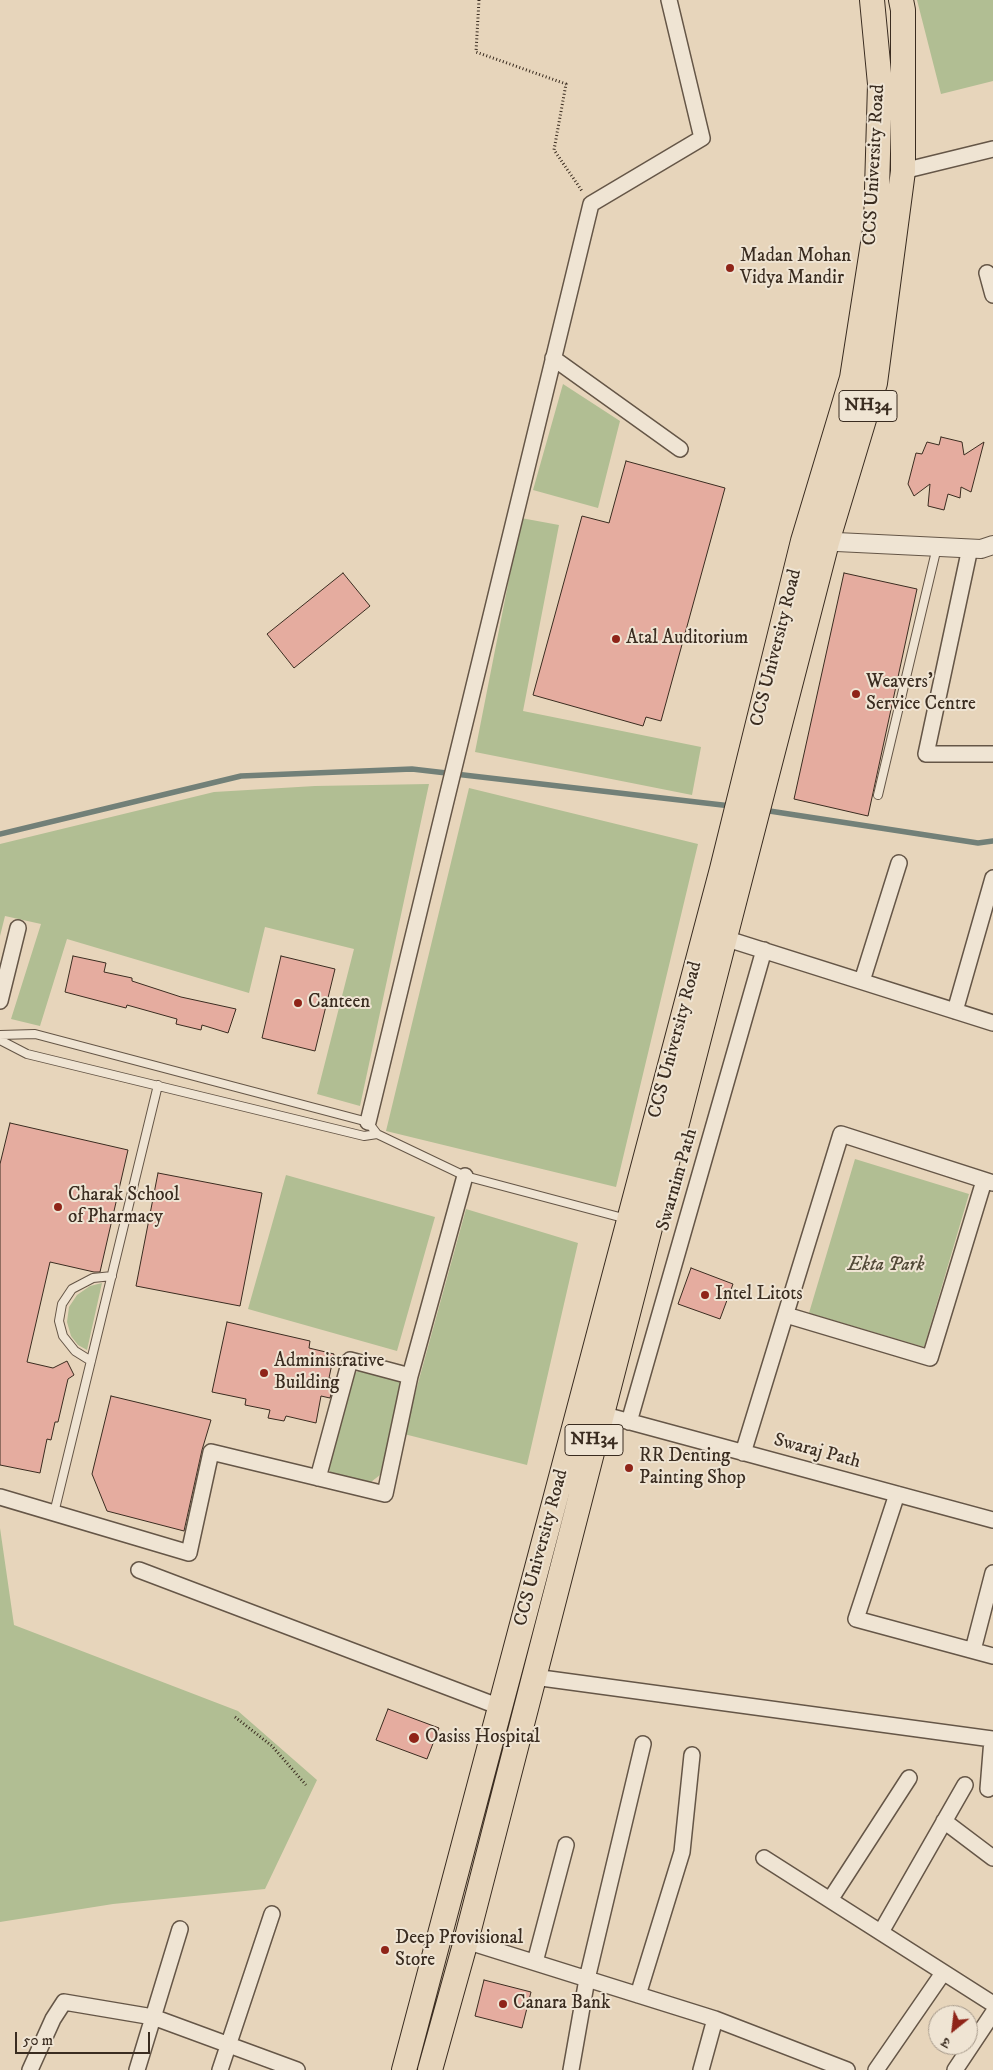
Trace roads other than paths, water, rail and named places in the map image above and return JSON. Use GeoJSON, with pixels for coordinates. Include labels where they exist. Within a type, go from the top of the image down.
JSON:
{"type":"FeatureCollection","features":[{"type":"Feature","properties":{"kind":"highway","name":"CCS University Road"},"geometry":{"type":"LineString","coordinates":[[748,806],[803,540],[852,378],[876,224],[880,84],[872,0]]}},
{"type":"Feature","properties":{"kind":"highway","name":"CCS University Road"},"geometry":{"type":"LineString","coordinates":[[430,2070],[466,1941],[601,1414],[714,935],[748,806],[875,383],[903,171],[903,10],[901,0]]}},
{"type":"Feature","properties":{"kind":"highway","name":"CCS University Road"},"geometry":{"type":"LineString","coordinates":[[404,2070],[629,1219],[714,935]]}},
{"type":"Feature","properties":{"kind":"street"},"geometry":{"type":"LineString","coordinates":[[372,1128],[591,204],[702,138],[669,0]]}},
{"type":"Feature","properties":{"kind":"street"},"geometry":{"type":"LineString","coordinates":[[903,171],[993,149]]}},
{"type":"Feature","properties":{"kind":"street"},"geometry":{"type":"LineString","coordinates":[[987,273],[993,295]]}},
{"type":"Feature","properties":{"kind":"street"},"geometry":{"type":"LineString","coordinates":[[553,358],[680,448]]}},
{"type":"Feature","properties":{"kind":"street"},"geometry":{"type":"LineString","coordinates":[[803,540],[981,549],[993,545]]}},
{"type":"Feature","properties":{"kind":"street"},"geometry":{"type":"LineString","coordinates":[[970,548],[926,754],[993,754]]}},
{"type":"Feature","properties":{"kind":"street"},"geometry":{"type":"LineString","coordinates":[[862,981],[898,863]]}},
{"type":"Feature","properties":{"kind":"street"},"geometry":{"type":"LineString","coordinates":[[955,1011],[993,878]]}},
{"type":"Feature","properties":{"kind":"street"},"geometry":{"type":"LineString","coordinates":[[0,1001],[18,928]]}},
{"type":"Feature","properties":{"kind":"street"},"geometry":{"type":"LineString","coordinates":[[714,935],[993,1023]]}},
{"type":"Feature","properties":{"kind":"street","name":"Swarnim Path"},"geometry":{"type":"LineString","coordinates":[[630,1422],[764,950]]}},
{"type":"Feature","properties":{"kind":"street"},"geometry":{"type":"LineString","coordinates":[[744,1453],[841,1134],[989,1182],[930,1358],[786,1315]]}},
{"type":"Feature","properties":{"kind":"street"},"geometry":{"type":"LineString","coordinates":[[0,1498],[189,1553],[211,1452],[385,1494],[410,1376],[465,1176]]}},
{"type":"Feature","properties":{"kind":"street"},"geometry":{"type":"LineString","coordinates":[[318,1478],[350,1360],[410,1376]]}},
{"type":"Feature","properties":{"kind":"street","name":"Swaraj Path"},"geometry":{"type":"LineString","coordinates":[[601,1414],[993,1520]]}},
{"type":"Feature","properties":{"kind":"street"},"geometry":{"type":"LineString","coordinates":[[897,1494],[856,1619],[993,1656]]}},
{"type":"Feature","properties":{"kind":"street"},"geometry":{"type":"LineString","coordinates":[[139,1570],[500,1707]]}},
{"type":"Feature","properties":{"kind":"street"},"geometry":{"type":"LineString","coordinates":[[973,1650],[993,1572]]}},
{"type":"Feature","properties":{"kind":"street"},"geometry":{"type":"LineString","coordinates":[[534,1677],[992,1739],[988,1789]]}},
{"type":"Feature","properties":{"kind":"street"},"geometry":{"type":"LineString","coordinates":[[571,2070],[587,1979],[643,1744]]}},
{"type":"Feature","properties":{"kind":"street"},"geometry":{"type":"LineString","coordinates":[[638,1995],[682,1852],[692,1755]]}},
{"type":"Feature","properties":{"kind":"street"},"geometry":{"type":"LineString","coordinates":[[830,1900],[909,1778]]}},
{"type":"Feature","properties":{"kind":"street"},"geometry":{"type":"LineString","coordinates":[[881,1932],[965,1785]]}},
{"type":"Feature","properties":{"kind":"street"},"geometry":{"type":"LineString","coordinates":[[944,1821],[993,1858]]}},
{"type":"Feature","properties":{"kind":"street"},"geometry":{"type":"LineString","coordinates":[[535,1962],[566,1845]]}},
{"type":"Feature","properties":{"kind":"street"},"geometry":{"type":"LineString","coordinates":[[764,1858],[993,2004]]}},
{"type":"Feature","properties":{"kind":"street"},"geometry":{"type":"LineString","coordinates":[[220,2070],[272,1914]]}},
{"type":"Feature","properties":{"kind":"street"},"geometry":{"type":"LineString","coordinates":[[137,2070],[180,1929]]}},
{"type":"Feature","properties":{"kind":"street"},"geometry":{"type":"LineString","coordinates":[[466,1941],[715,2019],[847,2070]]}},
{"type":"Feature","properties":{"kind":"street"},"geometry":{"type":"LineString","coordinates":[[876,2070],[944,1972]]}},
{"type":"Feature","properties":{"kind":"street"},"geometry":{"type":"LineString","coordinates":[[30,2070],[53,2019],[64,2002],[154,2017],[298,2070]]}},
{"type":"Feature","properties":{"kind":"street"},"geometry":{"type":"LineString","coordinates":[[956,2070],[993,2013]]}},
{"type":"Feature","properties":{"kind":"street"},"geometry":{"type":"LineString","coordinates":[[701,2070],[715,2019]]}},
{"type":"Feature","properties":{"kind":"lane"},"geometry":{"type":"LineString","coordinates":[[878,795],[937,547]]}},
{"type":"Feature","properties":{"kind":"lane"},"geometry":{"type":"LineString","coordinates":[[0,1035],[35,1034],[372,1128],[465,1176],[629,1219]]}},
{"type":"Feature","properties":{"kind":"lane"},"geometry":{"type":"LineString","coordinates":[[0,1040],[27,1054],[364,1136],[372,1128]]}},
{"type":"Feature","properties":{"kind":"lane"},"geometry":{"type":"LineString","coordinates":[[54,1514],[158,1086]]}},
{"type":"Feature","properties":{"kind":"lane"},"geometry":{"type":"LineString","coordinates":[[91,1361],[75,1351],[63,1336],[59,1321],[62,1304],[72,1289],[93,1278],[112,1276]]}},
{"type":"Feature","properties":{"kind":"waterway"},"geometry":{"type":"LineString","coordinates":[[0,834],[241,776],[412,769],[731,806]]}},
{"type":"Feature","properties":{"kind":"waterway"},"geometry":{"type":"LineString","coordinates":[[763,810],[978,843],[993,841]]}},
{"type":"Feature","properties":{"kind":"place","name":"Madan Mohan Vidya Mandir"},"geometry":{"type":"Point","coordinates":[730,268]}},
{"type":"Feature","properties":{"kind":"place","name":"Atal Auditorium"},"geometry":{"type":"Point","coordinates":[616,639]}},
{"type":"Feature","properties":{"kind":"place","name":"Weavers' Service Centre"},"geometry":{"type":"Point","coordinates":[856,694]}},
{"type":"Feature","properties":{"kind":"place","name":"Canteen"},"geometry":{"type":"Point","coordinates":[298,1003]}},
{"type":"Feature","properties":{"kind":"place","name":"Charak School of Pharmacy"},"geometry":{"type":"Point","coordinates":[58,1207]}},
{"type":"Feature","properties":{"kind":"place","name":"Intel Litots"},"geometry":{"type":"Point","coordinates":[705,1295]}},
{"type":"Feature","properties":{"kind":"place","name":"Administrative Building"},"geometry":{"type":"Point","coordinates":[264,1373]}},
{"type":"Feature","properties":{"kind":"place","name":"RR Denting Painting Shop"},"geometry":{"type":"Point","coordinates":[629,1468]}},
{"type":"Feature","properties":{"kind":"place","name":"Oasiss Hospital"},"geometry":{"type":"Point","coordinates":[414,1738]}},
{"type":"Feature","properties":{"kind":"place","name":"Deep Provisional Store"},"geometry":{"type":"Point","coordinates":[385,1950]}},
{"type":"Feature","properties":{"kind":"place","name":"Canara Bank"},"geometry":{"type":"Point","coordinates":[503,2004]}},
{"type":"Feature","properties":{"kind":"park label","name":"Ekta Park"},"geometry":{"type":"Point","coordinates":[886,1266]}}]}
